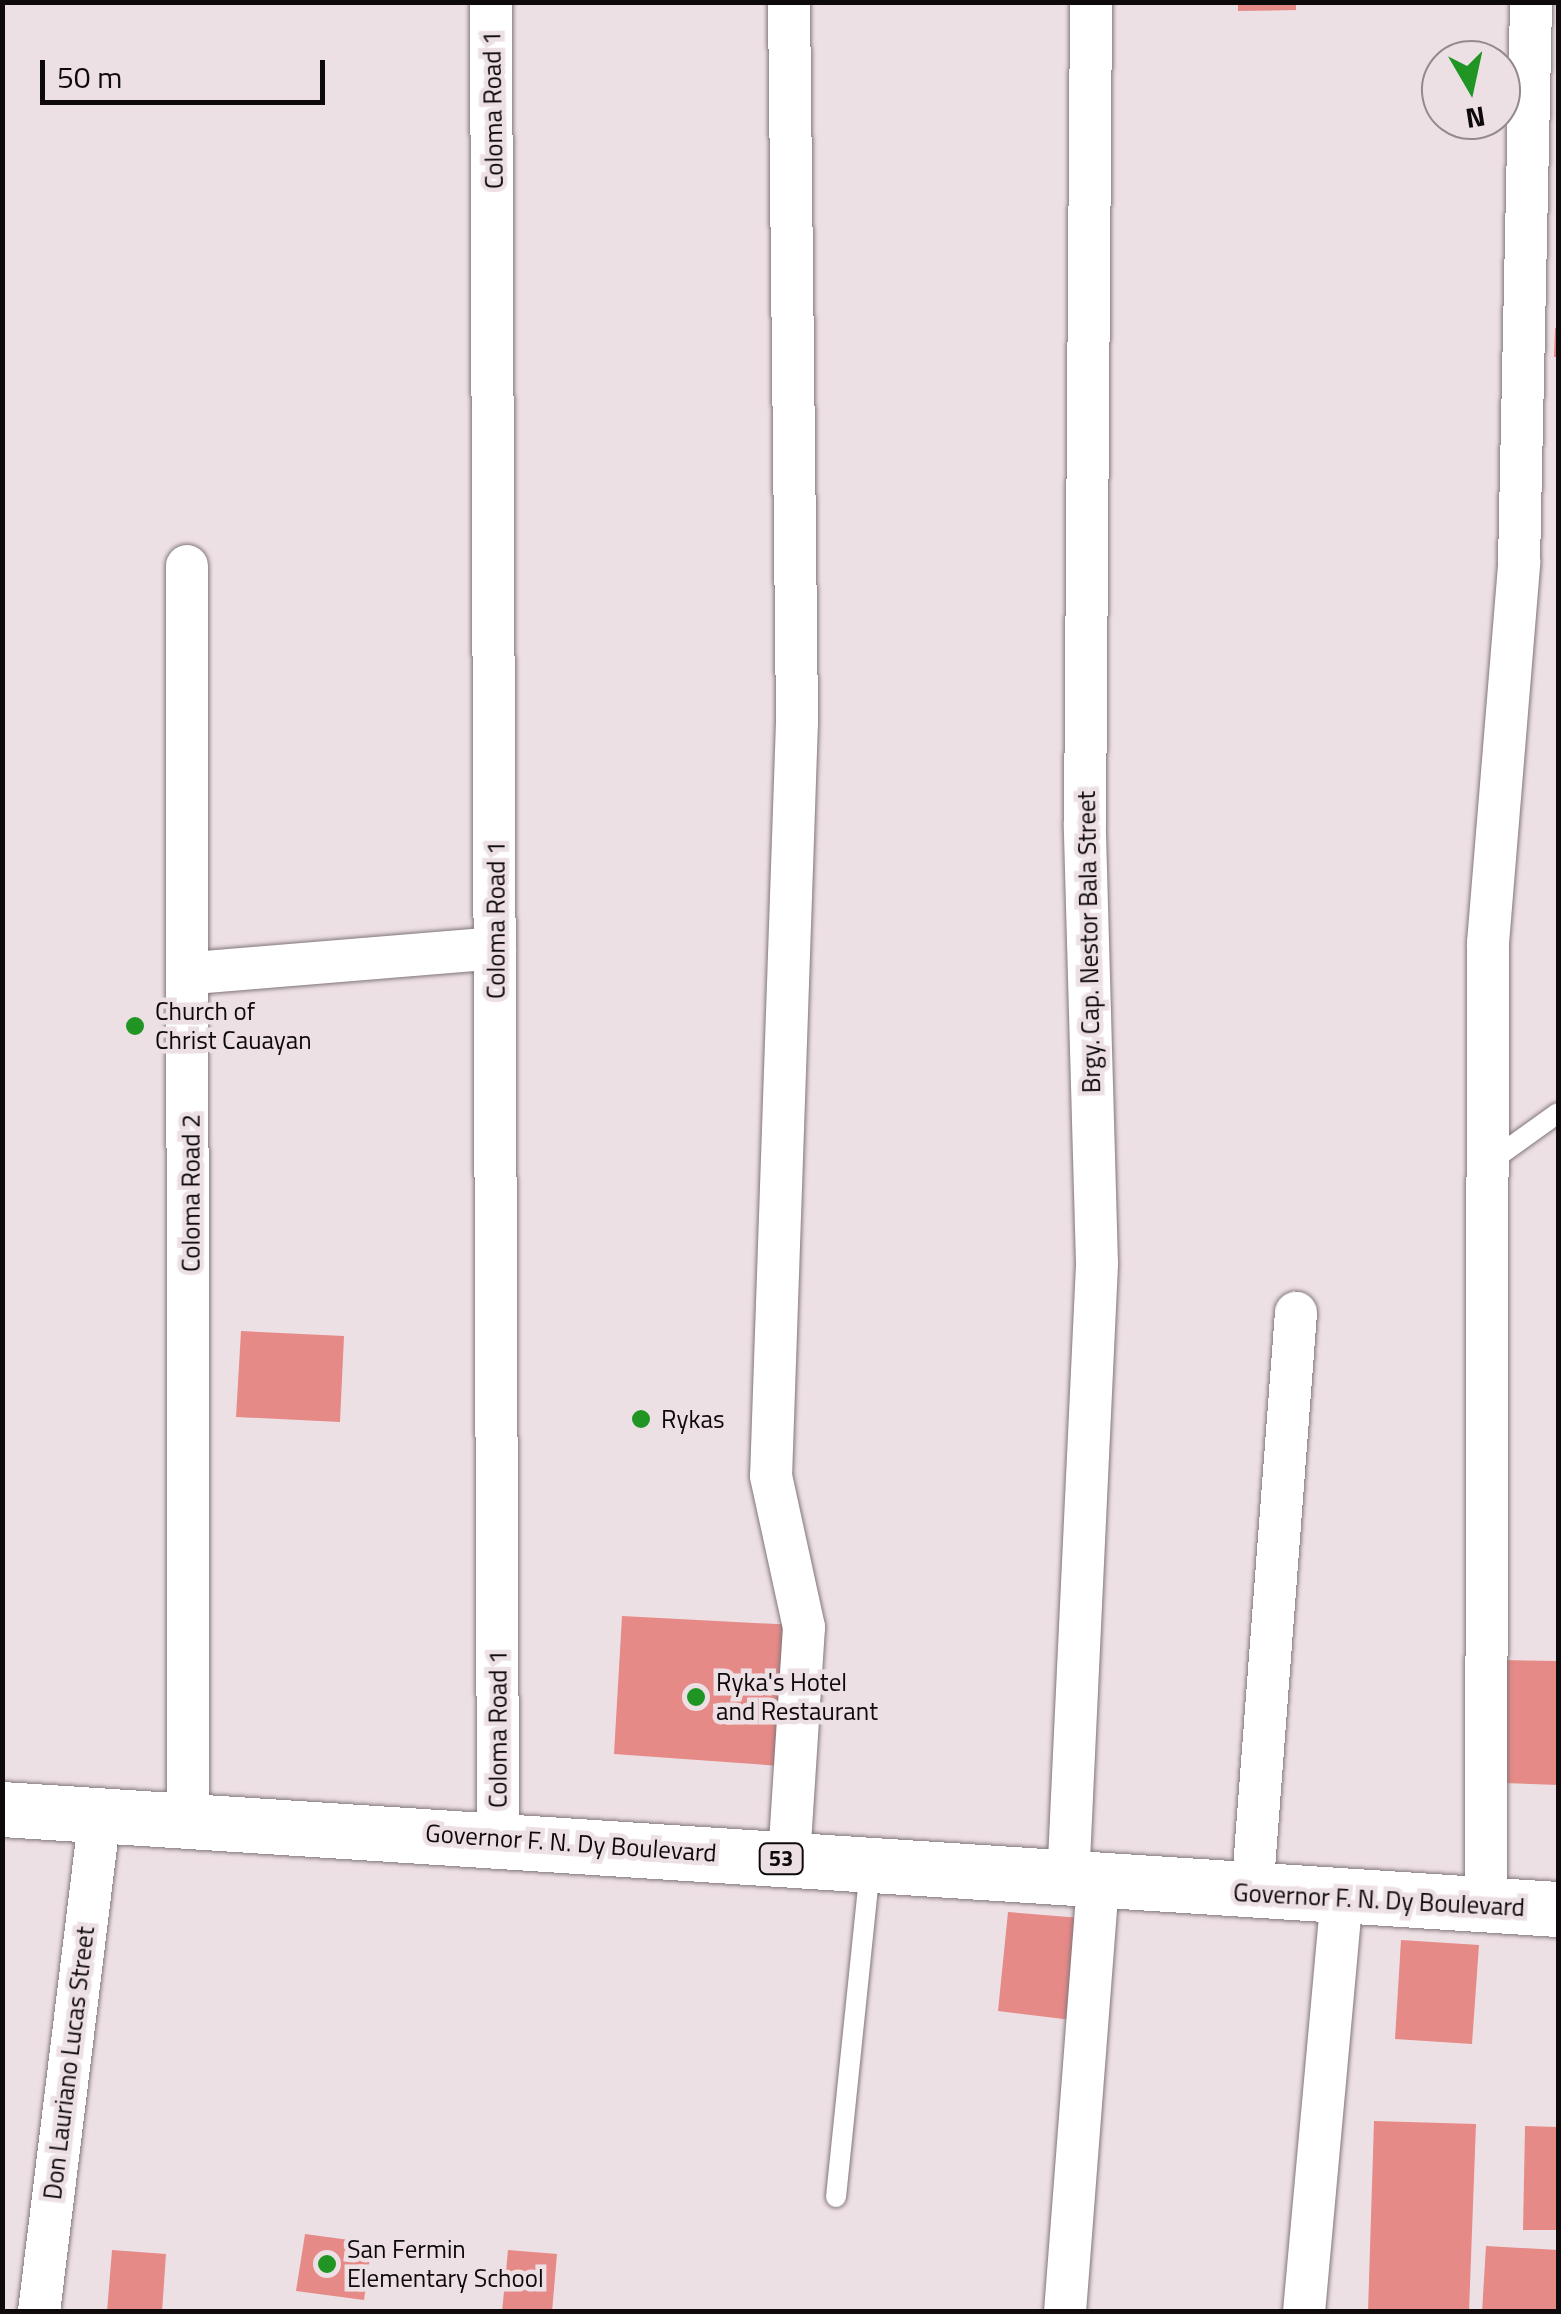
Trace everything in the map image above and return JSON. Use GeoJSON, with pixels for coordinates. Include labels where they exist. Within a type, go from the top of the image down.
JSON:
{"type":"FeatureCollection","features":[{"type":"Feature","properties":{"kind":"highway","name":"Governor F. N. Dy Boulevard"},"geometry":{"type":"LineString","coordinates":[[2,1809],[498,1836],[1083,1883],[1558,1909]]}},
{"type":"Feature","properties":{"kind":"street","name":"Coloma Road 1"},"geometry":{"type":"LineString","coordinates":[[491,2],[498,1836]]}},
{"type":"Feature","properties":{"kind":"street"},"geometry":{"type":"LineString","coordinates":[[789,2],[798,722],[771,1476],[804,1627],[789,1860]]}},
{"type":"Feature","properties":{"kind":"street","name":"Brgy. Cap. Nestor Bala Street"},"geometry":{"type":"LineString","coordinates":[[1066,2312],[1083,1883],[1097,1264],[1085,823],[1091,2]]}},
{"type":"Feature","properties":{"kind":"street"},"geometry":{"type":"LineString","coordinates":[[1486,1905],[1491,1161],[1488,943],[1519,563],[1531,2]]}},
{"type":"Feature","properties":{"kind":"street","name":"Coloma Road 2"},"geometry":{"type":"LineString","coordinates":[[187,566],[193,973],[188,1819]]}},
{"type":"Feature","properties":{"kind":"street"},"geometry":{"type":"LineString","coordinates":[[193,973],[495,948]]}},
{"type":"Feature","properties":{"kind":"street"},"geometry":{"type":"LineString","coordinates":[[1252,1894],[1296,1313]]}},
{"type":"Feature","properties":{"kind":"street","name":"Don Lauriano Lucas Street"},"geometry":{"type":"LineString","coordinates":[[39,2312],[100,1814]]}},
{"type":"Feature","properties":{"kind":"street"},"geometry":{"type":"LineString","coordinates":[[1304,2312],[1342,1898]]}},
{"type":"Feature","properties":{"kind":"lane"},"geometry":{"type":"LineString","coordinates":[[1491,1161],[1558,1113]]}},
{"type":"Feature","properties":{"kind":"lane"},"geometry":{"type":"LineString","coordinates":[[836,2196],[870,1867]]}},
{"type":"Feature","properties":{"kind":"building"},"geometry":{"type":"Polygon","coordinates":[[[1238,2],[1296,2],[1296,10],[1238,11],[1238,2]]]}},
{"type":"Feature","properties":{"kind":"building"},"geometry":{"type":"Polygon","coordinates":[[[1558,328],[1558,357],[1554,357],[1558,328]]]}},
{"type":"Feature","properties":{"kind":"building"},"geometry":{"type":"Polygon","coordinates":[[[241,1331],[344,1336],[340,1422],[236,1417],[241,1331]]]}},
{"type":"Feature","properties":{"kind":"building"},"geometry":{"type":"Polygon","coordinates":[[[622,1616],[795,1625],[781,1766],[614,1754],[622,1616]]]}},
{"type":"Feature","properties":{"kind":"building"},"geometry":{"type":"Polygon","coordinates":[[[1501,1660],[1558,1661],[1558,1785],[1503,1783],[1501,1660]]]}},
{"type":"Feature","properties":{"kind":"building"},"geometry":{"type":"Polygon","coordinates":[[[1008,1912],[1081,1918],[1072,2020],[998,2011],[1008,1912]]]}},
{"type":"Feature","properties":{"kind":"building"},"geometry":{"type":"Polygon","coordinates":[[[1401,1940],[1479,1945],[1472,2044],[1395,2039],[1401,1940]]]}},
{"type":"Feature","properties":{"kind":"building"},"geometry":{"type":"Polygon","coordinates":[[[1374,2121],[1476,2124],[1469,2312],[1368,2312],[1374,2121]]]}},
{"type":"Feature","properties":{"kind":"building"},"geometry":{"type":"Polygon","coordinates":[[[1525,2126],[1558,2127],[1558,2230],[1523,2230],[1525,2126]]]}},
{"type":"Feature","properties":{"kind":"building"},"geometry":{"type":"Polygon","coordinates":[[[305,2234],[372,2243],[364,2300],[296,2291],[305,2234]]]}},
{"type":"Feature","properties":{"kind":"building"},"geometry":{"type":"Polygon","coordinates":[[[1486,2246],[1558,2250],[1558,2312],[1482,2312],[1486,2246]]]}},
{"type":"Feature","properties":{"kind":"building"},"geometry":{"type":"Polygon","coordinates":[[[112,2250],[166,2254],[162,2312],[107,2312],[112,2250]]]}},
{"type":"Feature","properties":{"kind":"building"},"geometry":{"type":"Polygon","coordinates":[[[508,2250],[557,2254],[552,2312],[502,2312],[508,2250]]]}},
{"type":"Feature","properties":{"kind":"place","name":"Church of Christ Cauayan"},"geometry":{"type":"Point","coordinates":[135,1026]}},
{"type":"Feature","properties":{"kind":"place","name":"Rykas"},"geometry":{"type":"Point","coordinates":[641,1419]}},
{"type":"Feature","properties":{"kind":"place","name":"Ryka's Hotel and Restaurant"},"geometry":{"type":"Point","coordinates":[696,1697]}},
{"type":"Feature","properties":{"kind":"place","name":"San Fermin Elementary School"},"geometry":{"type":"Point","coordinates":[327,2264]}}]}
